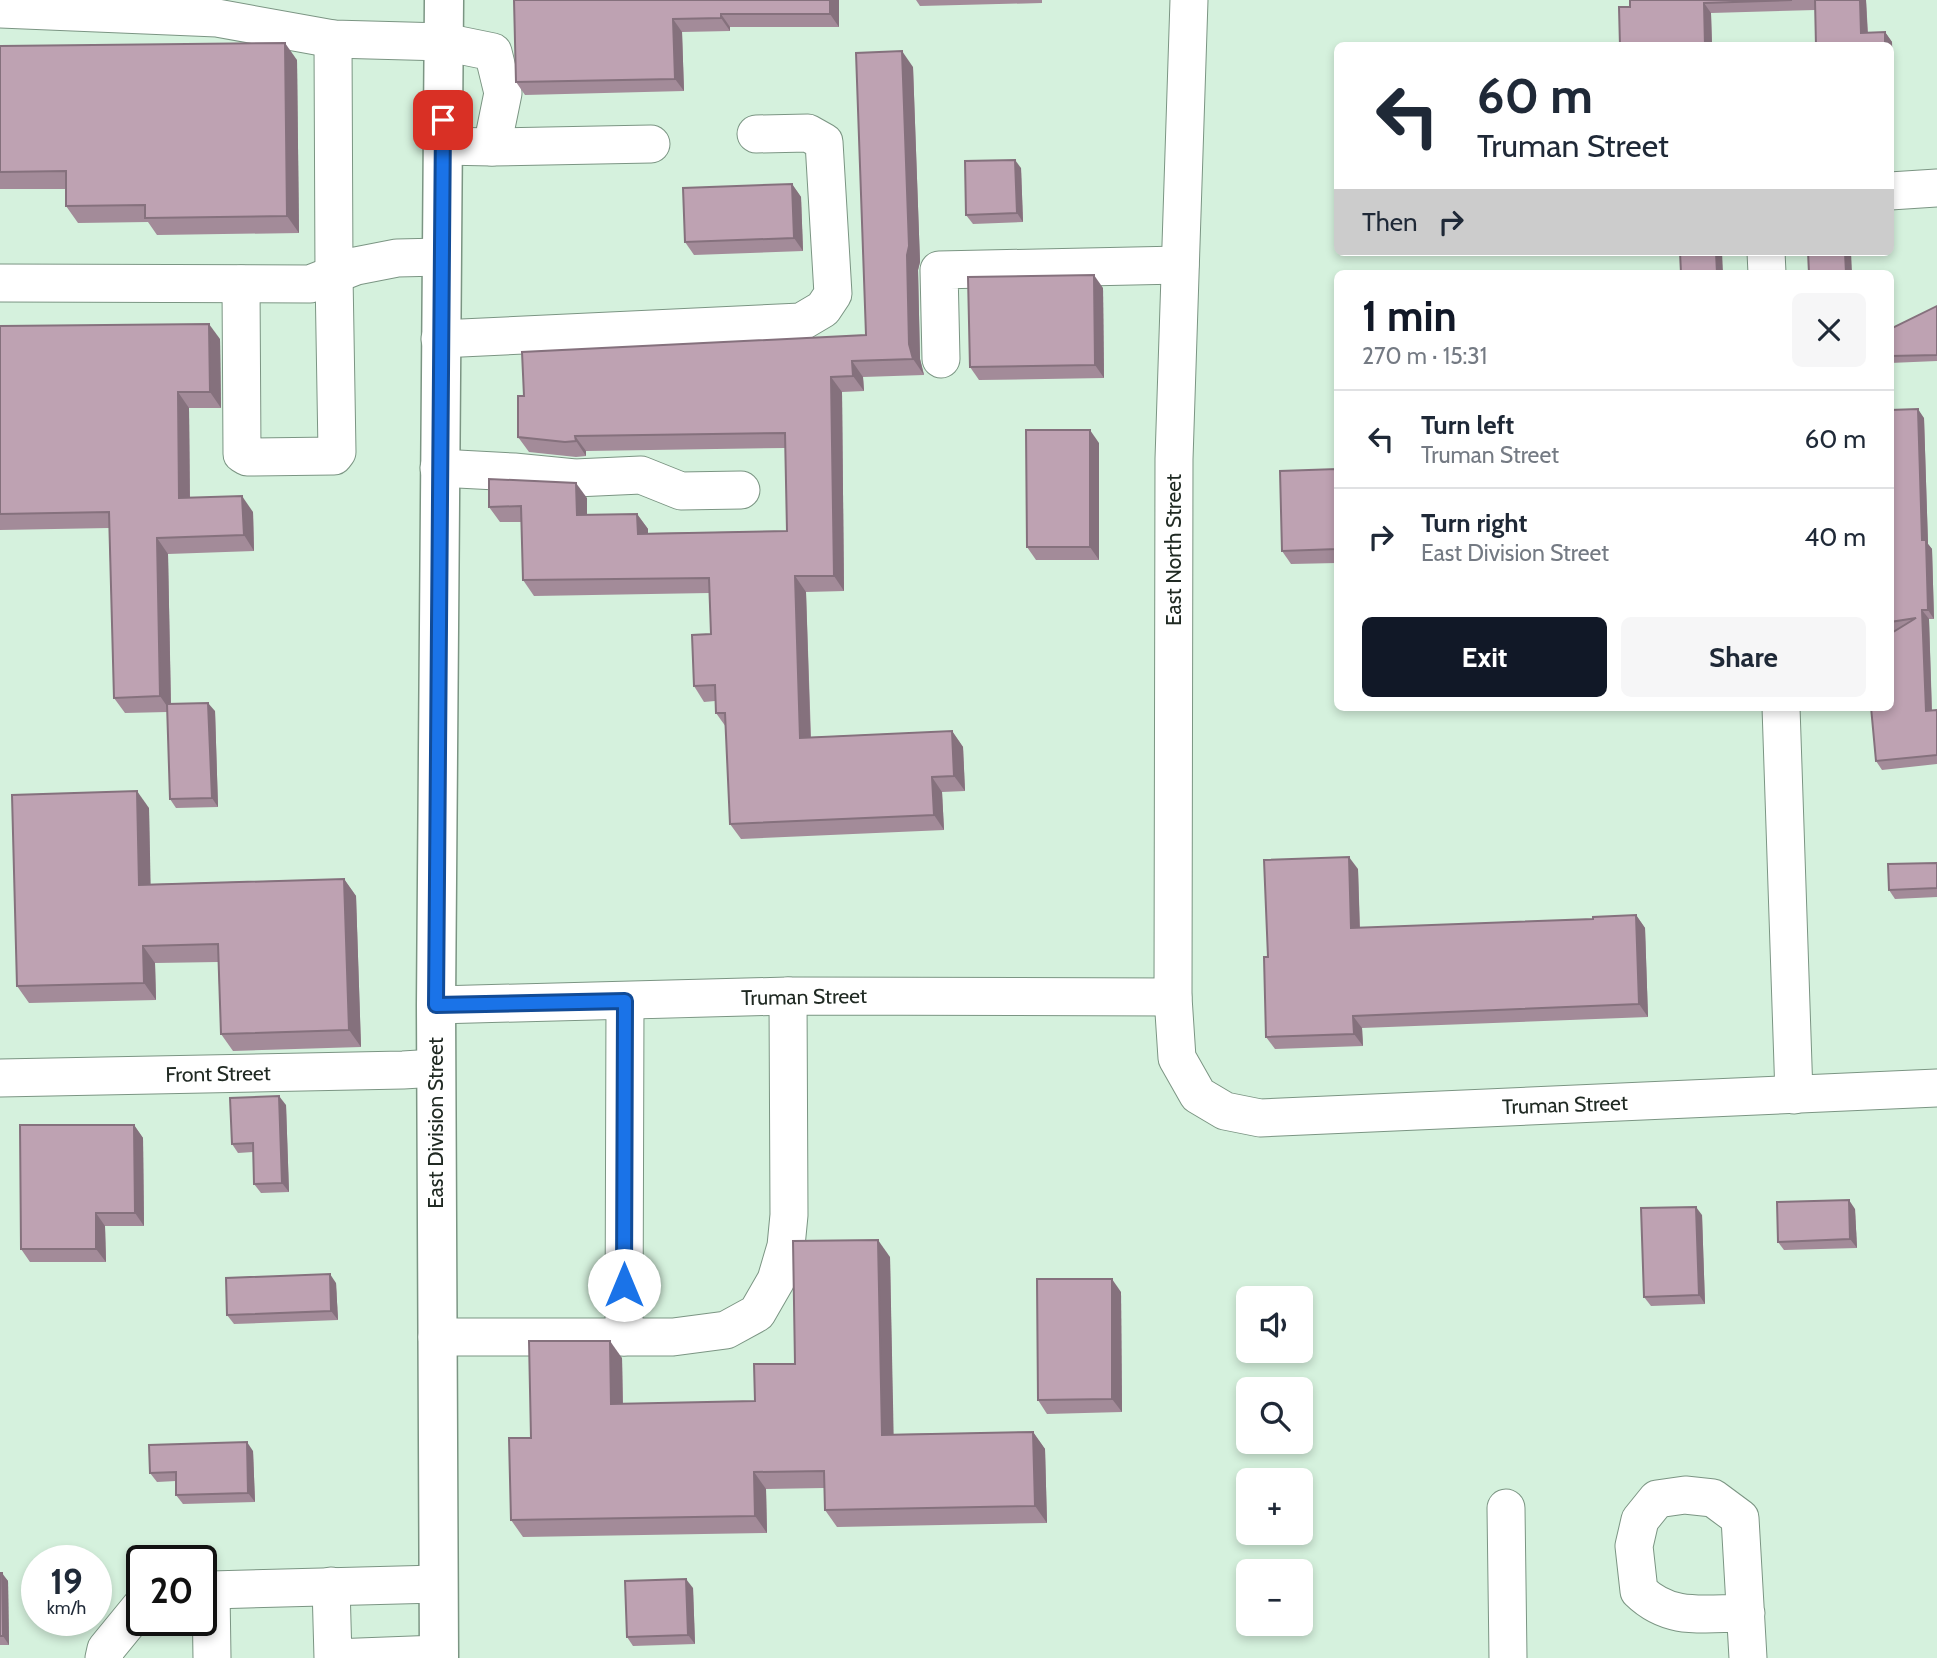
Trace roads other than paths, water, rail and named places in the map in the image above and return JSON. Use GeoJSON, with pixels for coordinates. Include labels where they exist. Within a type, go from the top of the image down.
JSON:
{"type":"FeatureCollection","features":[{"type":"Feature","properties":{"kind":"main road","name":"East Division Street"},"geometry":{"type":"LineString","coordinates":[[439,1656],[436,1005],[444,0]]}},
{"type":"Feature","properties":{"kind":"street","name":"East North Street"},"geometry":{"type":"LineString","coordinates":[[1189,0],[1174,459],[1173,997],[1177,1058],[1198,1095]]}},
{"type":"Feature","properties":{"kind":"street"},"geometry":{"type":"LineString","coordinates":[[17,6],[217,9],[333,39],[443,42],[493,52],[503,93],[492,147]]}},
{"type":"Feature","properties":{"kind":"street"},"geometry":{"type":"LineString","coordinates":[[241,284],[242,454],[247,457],[328,458],[337,452],[333,39]]}},
{"type":"Feature","properties":{"kind":"street"},"geometry":{"type":"LineString","coordinates":[[440,339],[801,322],[823,309],[833,294],[824,142],[808,132],[757,134]]}},
{"type":"Feature","properties":{"kind":"street"},"geometry":{"type":"LineString","coordinates":[[443,146],[651,144]]}},
{"type":"Feature","properties":{"kind":"street"},"geometry":{"type":"LineString","coordinates":[[1894,191],[1937,188]]}},
{"type":"Feature","properties":{"kind":"street"},"geometry":{"type":"LineString","coordinates":[[0,283],[310,284],[356,266],[397,258],[441,257]]}},
{"type":"Feature","properties":{"kind":"street"},"geometry":{"type":"LineString","coordinates":[[941,359],[939,270],[1180,265]]}},
{"type":"Feature","properties":{"kind":"street"},"geometry":{"type":"LineString","coordinates":[[439,468],[575,478],[641,475],[681,491],[741,490]]}},
{"type":"Feature","properties":{"kind":"street"},"geometry":{"type":"LineString","coordinates":[[1781,711],[1794,1095]]}},
{"type":"Feature","properties":{"kind":"street"},"geometry":{"type":"LineString","coordinates":[[437,1337],[673,1337],[726,1330],[757,1313],[776,1280],[786,1246],[789,1215],[788,996]]}},
{"type":"Feature","properties":{"kind":"street","name":"Truman Street"},"geometry":{"type":"LineString","coordinates":[[436,1005],[788,996],[1173,997]]}},
{"type":"Feature","properties":{"kind":"street"},"geometry":{"type":"LineString","coordinates":[[624,1337],[625,1001]]}},
{"type":"Feature","properties":{"kind":"street","name":"Front Street"},"geometry":{"type":"LineString","coordinates":[[0,1078],[436,1068]]}},
{"type":"Feature","properties":{"kind":"street","name":"Truman Street"},"geometry":{"type":"LineString","coordinates":[[1198,1095],[1224,1111],[1260,1118],[1937,1088]]}},
{"type":"Feature","properties":{"kind":"street"},"geometry":{"type":"LineString","coordinates":[[1506,1508],[1508,1658]]}},
{"type":"Feature","properties":{"kind":"street"},"geometry":{"type":"LineString","coordinates":[[217,1590],[438,1584]]}},
{"type":"Feature","properties":{"kind":"street"},"geometry":{"type":"LineString","coordinates":[[331,1586],[333,1658],[439,1656]]}},
{"type":"Feature","properties":{"kind":"street"},"geometry":{"type":"LineString","coordinates":[[1746,1613],[1748,1658]]}},
{"type":"Feature","properties":{"kind":"street"},"geometry":{"type":"LineString","coordinates":[[104,1658],[106,1649],[126,1625]]}},
{"type":"Feature","properties":{"kind":"street"},"geometry":{"type":"LineString","coordinates":[[210,1636],[212,1658]]}}]}
